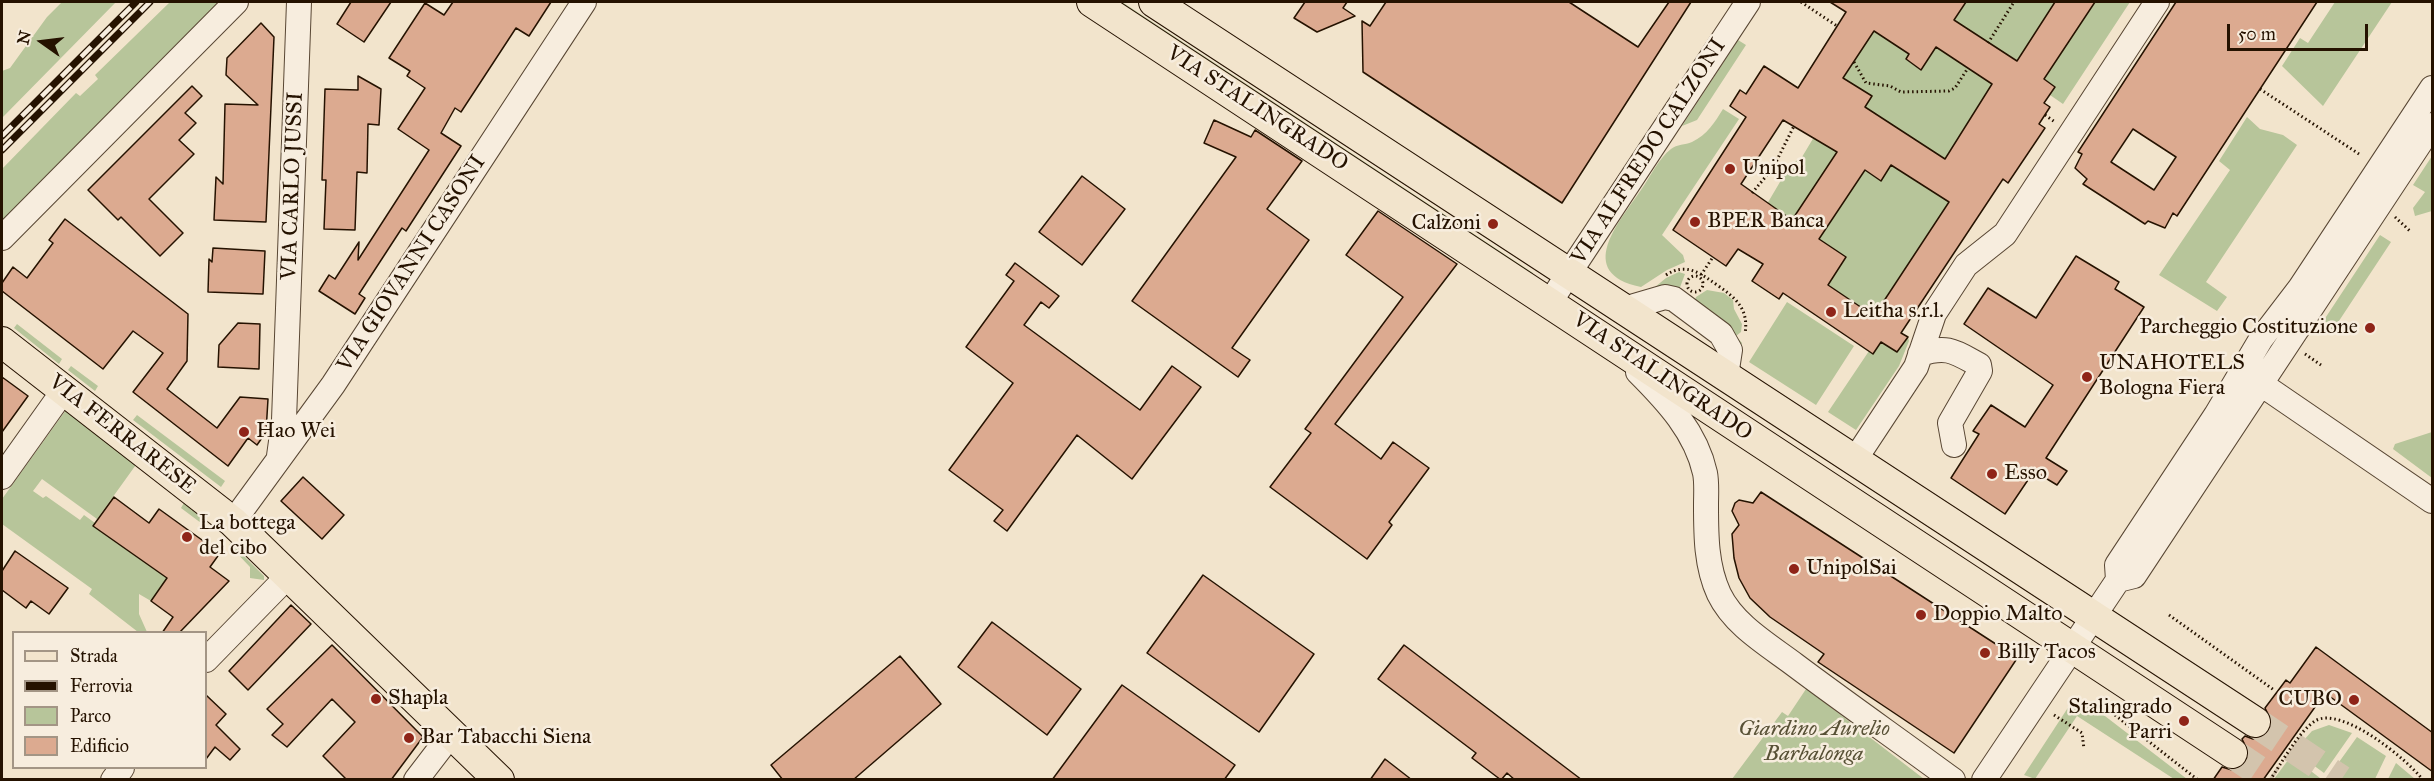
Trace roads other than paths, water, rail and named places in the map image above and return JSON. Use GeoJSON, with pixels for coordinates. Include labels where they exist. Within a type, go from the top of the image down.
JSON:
{"type":"FeatureCollection","features":[{"type":"Feature","properties":{"kind":"main road","name":"VIA STALINGRADO"},"geometry":{"type":"LineString","coordinates":[[1092,2],[2232,753]]}},
{"type":"Feature","properties":{"kind":"main road","name":"VIA STALINGRADO"},"geometry":{"type":"LineString","coordinates":[[1154,2],[2255,722]]}},
{"type":"Feature","properties":{"kind":"main road","name":"VIA FERRARESE"},"geometry":{"type":"LineString","coordinates":[[2,342],[234,522],[290,574],[499,780]]}},
{"type":"Feature","properties":{"kind":"street"},"geometry":{"type":"LineString","coordinates":[[2,238],[236,2]]}},
{"type":"Feature","properties":{"kind":"street","name":"VIA CARLO JUSSI"},"geometry":{"type":"LineString","coordinates":[[276,463],[283,433],[299,2]]}},
{"type":"Feature","properties":{"kind":"street","name":"VIA GIOVANNI CASONI"},"geometry":{"type":"LineString","coordinates":[[234,522],[333,385],[584,2]]}},
{"type":"Feature","properties":{"kind":"street","name":"VIA ALFREDO CALZONI"},"geometry":{"type":"LineString","coordinates":[[1550,302],[1748,2]]}},
{"type":"Feature","properties":{"kind":"street"},"geometry":{"type":"LineString","coordinates":[[1854,461],[1916,367],[1934,314],[1966,265],[2005,234],[2157,2]]}},
{"type":"Feature","properties":{"kind":"street"},"geometry":{"type":"LineString","coordinates":[[1984,780],[2118,580],[2117,565],[2212,421],[2243,367],[2274,320],[2300,288],[2433,88]]}},
{"type":"Feature","properties":{"kind":"street"},"geometry":{"type":"LineString","coordinates":[[2118,580],[2134,576],[2433,125]]}},
{"type":"Feature","properties":{"kind":"street"},"geometry":{"type":"LineString","coordinates":[[1612,344],[1661,395],[1687,428],[1696,448],[1706,475],[1706,542],[1711,570],[1715,585],[1730,612],[1744,627],[1953,780]]}},
{"type":"Feature","properties":{"kind":"street"},"geometry":{"type":"LineString","coordinates":[[1920,354],[1937,349],[1951,350],[1979,365],[1980,371],[1950,423],[1954,445]]}},
{"type":"Feature","properties":{"kind":"street"},"geometry":{"type":"LineString","coordinates":[[286,371],[291,384],[303,393],[319,393],[333,385]]}},
{"type":"Feature","properties":{"kind":"street"},"geometry":{"type":"LineString","coordinates":[[2261,384],[2433,501]]}},
{"type":"Feature","properties":{"kind":"street"},"geometry":{"type":"LineString","coordinates":[[2,477],[64,390]]}},
{"type":"Feature","properties":{"kind":"street"},"geometry":{"type":"LineString","coordinates":[[207,659],[290,574]]}},
{"type":"Feature","properties":{"kind":"street"},"geometry":{"type":"LineString","coordinates":[[416,780],[452,733]]}},
{"type":"Feature","properties":{"kind":"tunnel"},"geometry":{"type":"LineString","coordinates":[[2255,722],[2341,780]]}},
{"type":"Feature","properties":{"kind":"tunnel"},"geometry":{"type":"LineString","coordinates":[[2232,753],[2272,780]]}},
{"type":"Feature","properties":{"kind":"railway"},"geometry":{"type":"LineString","coordinates":[[2,136],[136,2]]}},
{"type":"Feature","properties":{"kind":"railway"},"geometry":{"type":"LineString","coordinates":[[2,150],[150,2]]}},
{"type":"Feature","properties":{"kind":"place","name":"Unipol"},"geometry":{"type":"Point","coordinates":[1730,169]}},
{"type":"Feature","properties":{"kind":"place","name":"BPER Banca"},"geometry":{"type":"Point","coordinates":[1695,222]}},
{"type":"Feature","properties":{"kind":"place","name":"Calzoni"},"geometry":{"type":"Point","coordinates":[1493,224]}},
{"type":"Feature","properties":{"kind":"place","name":"Leitha s.r.l."},"geometry":{"type":"Point","coordinates":[1831,312]}},
{"type":"Feature","properties":{"kind":"place","name":"Parcheggio Costituzione"},"geometry":{"type":"Point","coordinates":[2370,328]}},
{"type":"Feature","properties":{"kind":"place","name":"UNAHOTELS Bologna Fiera"},"geometry":{"type":"Point","coordinates":[2087,377]}},
{"type":"Feature","properties":{"kind":"place","name":"Hao Wei"},"geometry":{"type":"Point","coordinates":[244,432]}},
{"type":"Feature","properties":{"kind":"place","name":"Esso"},"geometry":{"type":"Point","coordinates":[1992,474]}},
{"type":"Feature","properties":{"kind":"place","name":"La bottega del cibo"},"geometry":{"type":"Point","coordinates":[187,537]}},
{"type":"Feature","properties":{"kind":"place","name":"UnipolSai"},"geometry":{"type":"Point","coordinates":[1794,569]}},
{"type":"Feature","properties":{"kind":"place","name":"Doppio Malto"},"geometry":{"type":"Point","coordinates":[1921,615]}},
{"type":"Feature","properties":{"kind":"place","name":"Billy Tacos"},"geometry":{"type":"Point","coordinates":[1985,653]}},
{"type":"Feature","properties":{"kind":"place","name":"Shapla"},"geometry":{"type":"Point","coordinates":[376,699]}},
{"type":"Feature","properties":{"kind":"place","name":"CUBO"},"geometry":{"type":"Point","coordinates":[2354,700]}},
{"type":"Feature","properties":{"kind":"place","name":"Stalingrado Parri"},"geometry":{"type":"Point","coordinates":[2184,721]}},
{"type":"Feature","properties":{"kind":"place","name":"Bar Tabacchi Siena"},"geometry":{"type":"Point","coordinates":[409,738]}},
{"type":"Feature","properties":{"kind":"park label","name":"Giardino Aurelio Barbalonga"},"geometry":{"type":"Point","coordinates":[1814,742]}}]}
